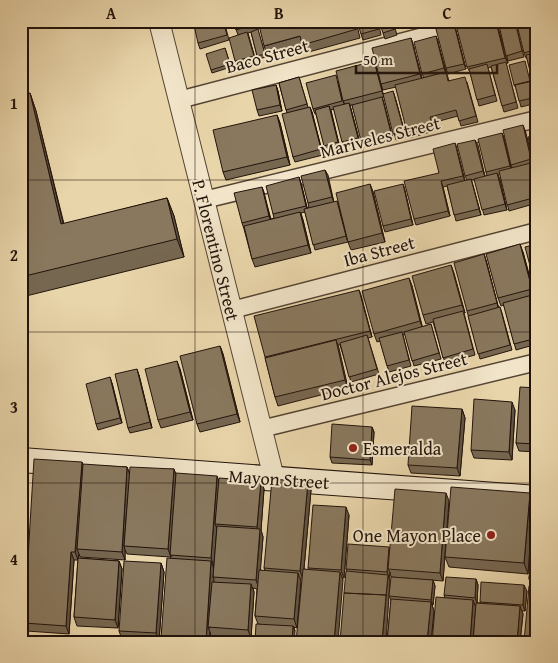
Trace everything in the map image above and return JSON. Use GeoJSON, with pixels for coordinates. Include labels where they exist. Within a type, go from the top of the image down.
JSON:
{"type":"FeatureCollection","features":[{"type":"Feature","properties":{"kind":"main road","name":"Mayon Street"},"geometry":{"type":"LineString","coordinates":[[21,460],[537,498]]}},
{"type":"Feature","properties":{"kind":"street","name":"P. Florentino Street"},"geometry":{"type":"LineString","coordinates":[[159,21],[274,478]]}},
{"type":"Feature","properties":{"kind":"street","name":"Baco Street"},"geometry":{"type":"LineString","coordinates":[[179,100],[480,21]]}},
{"type":"Feature","properties":{"kind":"street","name":"Mariveles Street"},"geometry":{"type":"LineString","coordinates":[[204,200],[537,119]]}},
{"type":"Feature","properties":{"kind":"street","name":"Iba Street"},"geometry":{"type":"LineString","coordinates":[[232,310],[537,231]]}},
{"type":"Feature","properties":{"kind":"street","name":"Doctor Alejos Street"},"geometry":{"type":"LineString","coordinates":[[261,429],[537,362]]}},
{"type":"Feature","properties":{"kind":"building"},"geometry":{"type":"Polygon","coordinates":[[[193,21],[223,21],[227,35],[198,43],[193,21]]]}},
{"type":"Feature","properties":{"kind":"building"},"geometry":{"type":"Polygon","coordinates":[[[233,21],[255,21],[256,24],[236,30],[233,21]]]}},
{"type":"Feature","properties":{"kind":"building"},"geometry":{"type":"Polygon","coordinates":[[[258,21],[355,21],[357,29],[302,45],[300,36],[264,46],[258,21]]]}},
{"type":"Feature","properties":{"kind":"building"},"geometry":{"type":"Polygon","coordinates":[[[357,21],[377,21],[379,29],[361,34],[357,21]]]}},
{"type":"Feature","properties":{"kind":"building"},"geometry":{"type":"Polygon","coordinates":[[[379,21],[393,21],[395,29],[383,33],[379,21]]]}},
{"type":"Feature","properties":{"kind":"building"},"geometry":{"type":"Polygon","coordinates":[[[498,21],[515,21],[522,51],[506,56],[498,21]]]}},
{"type":"Feature","properties":{"kind":"building"},"geometry":{"type":"Polygon","coordinates":[[[516,21],[537,21],[537,49],[524,53],[516,21]]]}},
{"type":"Feature","properties":{"kind":"building"},"geometry":{"type":"Polygon","coordinates":[[[496,22],[505,58],[467,67],[457,29],[496,22]]]}},
{"type":"Feature","properties":{"kind":"building"},"geometry":{"type":"Polygon","coordinates":[[[454,24],[464,64],[446,68],[436,29],[454,24]]]}},
{"type":"Feature","properties":{"kind":"building"},"geometry":{"type":"Polygon","coordinates":[[[258,29],[265,54],[257,56],[251,32],[258,29]]]}},
{"type":"Feature","properties":{"kind":"building"},"geometry":{"type":"Polygon","coordinates":[[[247,32],[254,56],[235,61],[229,38],[247,32]]]}},
{"type":"Feature","properties":{"kind":"building"},"geometry":{"type":"Polygon","coordinates":[[[436,36],[444,68],[422,74],[414,42],[436,36]]]}},
{"type":"Feature","properties":{"kind":"building"},"geometry":{"type":"Polygon","coordinates":[[[411,38],[420,74],[381,84],[372,48],[411,38]]]}},
{"type":"Feature","properties":{"kind":"building"},"geometry":{"type":"Polygon","coordinates":[[[225,48],[230,64],[211,70],[206,54],[225,48]]]}},
{"type":"Feature","properties":{"kind":"building"},"geometry":{"type":"Polygon","coordinates":[[[537,53],[537,70],[530,71],[526,55],[537,53]]]}},
{"type":"Feature","properties":{"kind":"building"},"geometry":{"type":"Polygon","coordinates":[[[374,61],[382,91],[343,101],[336,71],[374,61]]]}},
{"type":"Feature","properties":{"kind":"building"},"geometry":{"type":"Polygon","coordinates":[[[525,61],[530,81],[514,85],[509,65],[525,61]]]}},
{"type":"Feature","properties":{"kind":"building"},"geometry":{"type":"Polygon","coordinates":[[[506,62],[516,102],[502,106],[491,66],[506,62]]]}},
{"type":"Feature","properties":{"kind":"building"},"geometry":{"type":"Polygon","coordinates":[[[487,64],[495,95],[477,100],[469,69],[487,64]]]}},
{"type":"Feature","properties":{"kind":"building"},"geometry":{"type":"Polygon","coordinates":[[[446,72],[448,81],[465,77],[476,116],[459,121],[456,110],[430,117],[432,125],[407,132],[395,85],[446,72]]]}},
{"type":"Feature","properties":{"kind":"building"},"geometry":{"type":"Polygon","coordinates":[[[336,75],[342,101],[313,109],[306,83],[336,75]]]}},
{"type":"Feature","properties":{"kind":"building"},"geometry":{"type":"Polygon","coordinates":[[[299,77],[307,104],[286,110],[279,83],[299,77]]]}},
{"type":"Feature","properties":{"kind":"building"},"geometry":{"type":"Polygon","coordinates":[[[537,80],[537,97],[519,101],[515,85],[537,80]]]}},
{"type":"Feature","properties":{"kind":"building"},"geometry":{"type":"Polygon","coordinates":[[[276,85],[280,105],[257,110],[252,90],[276,85]]]}},
{"type":"Feature","properties":{"kind":"building"},"geometry":{"type":"Polygon","coordinates":[[[393,91],[404,131],[393,134],[383,94],[393,91]]]}},
{"type":"Feature","properties":{"kind":"building"},"geometry":{"type":"Polygon","coordinates":[[[30,93],[61,224],[167,198],[177,239],[21,277],[21,253],[26,252],[21,233],[21,95],[30,93]]]}},
{"type":"Feature","properties":{"kind":"building"},"geometry":{"type":"Polygon","coordinates":[[[382,97],[391,133],[361,141],[352,105],[382,97]]]}},
{"type":"Feature","properties":{"kind":"building"},"geometry":{"type":"Polygon","coordinates":[[[349,103],[358,138],[342,142],[333,107],[349,103]]]}},
{"type":"Feature","properties":{"kind":"building"},"geometry":{"type":"Polygon","coordinates":[[[329,106],[338,142],[324,146],[315,110],[329,106]]]}},
{"type":"Feature","properties":{"kind":"building"},"geometry":{"type":"Polygon","coordinates":[[[310,107],[321,149],[293,157],[282,114],[310,107]]]}},
{"type":"Feature","properties":{"kind":"building"},"geometry":{"type":"Polygon","coordinates":[[[277,115],[287,157],[223,172],[213,130],[277,115]]]}},
{"type":"Feature","properties":{"kind":"building"},"geometry":{"type":"Polygon","coordinates":[[[523,125],[531,159],[511,165],[503,130],[523,125]]]}},
{"type":"Feature","properties":{"kind":"building"},"geometry":{"type":"Polygon","coordinates":[[[502,133],[510,166],[486,172],[478,139],[502,133]]]}},
{"type":"Feature","properties":{"kind":"building"},"geometry":{"type":"Polygon","coordinates":[[[537,135],[537,158],[533,158],[528,137],[537,135]]]}},
{"type":"Feature","properties":{"kind":"building"},"geometry":{"type":"Polygon","coordinates":[[[475,140],[483,171],[465,176],[457,144],[475,140]]]}},
{"type":"Feature","properties":{"kind":"building"},"geometry":{"type":"Polygon","coordinates":[[[455,143],[463,176],[441,181],[448,211],[414,219],[404,181],[439,173],[433,149],[455,143]]]}},
{"type":"Feature","properties":{"kind":"building"},"geometry":{"type":"Polygon","coordinates":[[[537,160],[537,173],[534,161],[537,160]]]}},
{"type":"Feature","properties":{"kind":"building"},"geometry":{"type":"Polygon","coordinates":[[[531,163],[537,187],[537,197],[507,205],[499,171],[531,163]]]}},
{"type":"Feature","properties":{"kind":"building"},"geometry":{"type":"Polygon","coordinates":[[[325,170],[332,197],[308,203],[301,176],[325,170]]]}},
{"type":"Feature","properties":{"kind":"building"},"geometry":{"type":"Polygon","coordinates":[[[497,173],[505,204],[482,210],[474,179],[497,173]]]}},
{"type":"Feature","properties":{"kind":"building"},"geometry":{"type":"Polygon","coordinates":[[[299,177],[306,206],[273,214],[266,186],[299,177]]]}},
{"type":"Feature","properties":{"kind":"building"},"geometry":{"type":"Polygon","coordinates":[[[471,179],[479,209],[454,215],[447,185],[471,179]]]}},
{"type":"Feature","properties":{"kind":"building"},"geometry":{"type":"Polygon","coordinates":[[[370,184],[382,233],[348,242],[336,193],[370,184]]]}},
{"type":"Feature","properties":{"kind":"building"},"geometry":{"type":"Polygon","coordinates":[[[403,184],[411,219],[383,226],[374,191],[403,184]]]}},
{"type":"Feature","properties":{"kind":"building"},"geometry":{"type":"Polygon","coordinates":[[[262,187],[269,216],[242,223],[234,193],[262,187]]]}},
{"type":"Feature","properties":{"kind":"building"},"geometry":{"type":"Polygon","coordinates":[[[337,201],[346,236],[313,245],[304,209],[337,201]]]}},
{"type":"Feature","properties":{"kind":"building"},"geometry":{"type":"Polygon","coordinates":[[[300,212],[308,245],[252,259],[244,226],[300,212]]]}},
{"type":"Feature","properties":{"kind":"building"},"geometry":{"type":"Polygon","coordinates":[[[520,244],[532,289],[498,298],[486,254],[520,244]]]}},
{"type":"Feature","properties":{"kind":"building"},"geometry":{"type":"Polygon","coordinates":[[[537,244],[537,287],[536,288],[525,247],[537,244]]]}},
{"type":"Feature","properties":{"kind":"building"},"geometry":{"type":"Polygon","coordinates":[[[484,254],[497,303],[467,311],[454,263],[484,254]]]}},
{"type":"Feature","properties":{"kind":"building"},"geometry":{"type":"Polygon","coordinates":[[[451,265],[462,305],[423,315],[412,276],[451,265]]]}},
{"type":"Feature","properties":{"kind":"building"},"geometry":{"type":"Polygon","coordinates":[[[409,278],[420,321],[374,334],[362,291],[409,278]]]}},
{"type":"Feature","properties":{"kind":"building"},"geometry":{"type":"Polygon","coordinates":[[[359,290],[370,331],[265,357],[254,316],[359,290]]]}},
{"type":"Feature","properties":{"kind":"building"},"geometry":{"type":"Polygon","coordinates":[[[532,295],[537,311],[537,338],[514,344],[503,303],[532,295]]]}},
{"type":"Feature","properties":{"kind":"building"},"geometry":{"type":"Polygon","coordinates":[[[500,307],[510,345],[478,354],[468,316],[500,307]]]}},
{"type":"Feature","properties":{"kind":"building"},"geometry":{"type":"Polygon","coordinates":[[[463,311],[473,349],[443,358],[433,319],[463,311]]]}},
{"type":"Feature","properties":{"kind":"building"},"geometry":{"type":"Polygon","coordinates":[[[431,324],[439,353],[412,361],[404,332],[431,324]]]}},
{"type":"Feature","properties":{"kind":"building"},"geometry":{"type":"Polygon","coordinates":[[[402,332],[409,360],[387,366],[379,338],[402,332]]]}},
{"type":"Feature","properties":{"kind":"building"},"geometry":{"type":"Polygon","coordinates":[[[367,335],[377,369],[349,377],[340,343],[367,335]]]}},
{"type":"Feature","properties":{"kind":"building"},"geometry":{"type":"Polygon","coordinates":[[[336,340],[345,380],[275,397],[265,358],[336,340]]]}},
{"type":"Feature","properties":{"kind":"building"},"geometry":{"type":"Polygon","coordinates":[[[220,346],[237,414],[197,424],[180,356],[220,346]]]}},
{"type":"Feature","properties":{"kind":"building"},"geometry":{"type":"Polygon","coordinates":[[[177,361],[190,412],[158,420],[145,369],[177,361]]]}},
{"type":"Feature","properties":{"kind":"building"},"geometry":{"type":"Polygon","coordinates":[[[137,369],[150,422],[128,428],[115,374],[137,369]]]}},
{"type":"Feature","properties":{"kind":"building"},"geometry":{"type":"Polygon","coordinates":[[[110,377],[120,418],[96,424],[86,384],[110,377]]]}},
{"type":"Feature","properties":{"kind":"building"},"geometry":{"type":"Polygon","coordinates":[[[520,387],[537,388],[537,444],[516,443],[520,387]]]}},
{"type":"Feature","properties":{"kind":"building"},"geometry":{"type":"Polygon","coordinates":[[[474,399],[512,402],[509,452],[471,450],[474,399]]]}},
{"type":"Feature","properties":{"kind":"building"},"geometry":{"type":"Polygon","coordinates":[[[412,406],[462,409],[457,468],[408,465],[412,406]]]}},
{"type":"Feature","properties":{"kind":"building","name":"Esmeralda"},"geometry":{"type":"Polygon","coordinates":[[[332,424],[372,427],[370,460],[330,457],[332,424]]]}},
{"type":"Feature","properties":{"kind":"building"},"geometry":{"type":"Polygon","coordinates":[[[34,459],[82,462],[75,552],[71,552],[66,626],[24,623],[34,459]]]}},
{"type":"Feature","properties":{"kind":"building"},"geometry":{"type":"Polygon","coordinates":[[[83,464],[127,467],[122,552],[77,549],[83,464]]]}},
{"type":"Feature","properties":{"kind":"building"},"geometry":{"type":"Polygon","coordinates":[[[130,467],[174,469],[168,549],[124,546],[130,467]]]}},
{"type":"Feature","properties":{"kind":"building"},"geometry":{"type":"Polygon","coordinates":[[[176,473],[217,476],[211,558],[170,555],[176,473]]]}},
{"type":"Feature","properties":{"kind":"building"},"geometry":{"type":"Polygon","coordinates":[[[219,478],[261,481],[257,527],[215,524],[219,478]]]}},
{"type":"Feature","properties":{"kind":"building"},"geometry":{"type":"Polygon","coordinates":[[[272,479],[308,482],[300,571],[264,568],[272,479]]]}},
{"type":"Feature","properties":{"kind":"building","name":"One Mayon Place"},"geometry":{"type":"Polygon","coordinates":[[[451,487],[530,493],[524,563],[445,557],[451,487]]]}},
{"type":"Feature","properties":{"kind":"building"},"geometry":{"type":"Polygon","coordinates":[[[395,489],[446,493],[440,573],[388,569],[395,489]]]}},
{"type":"Feature","properties":{"kind":"building"},"geometry":{"type":"Polygon","coordinates":[[[535,502],[537,502],[537,579],[529,579],[535,502]]]}},
{"type":"Feature","properties":{"kind":"building"},"geometry":{"type":"Polygon","coordinates":[[[313,505],[346,507],[341,570],[308,568],[313,505]]]}},
{"type":"Feature","properties":{"kind":"building"},"geometry":{"type":"Polygon","coordinates":[[[217,526],[260,529],[256,580],[213,577],[217,526]]]}},
{"type":"Feature","properties":{"kind":"building"},"geometry":{"type":"Polygon","coordinates":[[[348,544],[389,547],[387,572],[346,569],[348,544]]]}},
{"type":"Feature","properties":{"kind":"building"},"geometry":{"type":"Polygon","coordinates":[[[21,548],[28,549],[22,623],[21,623],[21,548]]]}},
{"type":"Feature","properties":{"kind":"building"},"geometry":{"type":"Polygon","coordinates":[[[78,558],[119,561],[115,620],[74,617],[78,558]]]}},
{"type":"Feature","properties":{"kind":"building"},"geometry":{"type":"Polygon","coordinates":[[[167,558],[211,561],[206,641],[161,638],[167,558]]]}},
{"type":"Feature","properties":{"kind":"building"},"geometry":{"type":"Polygon","coordinates":[[[124,561],[161,563],[156,633],[119,631],[124,561]]]}},
{"type":"Feature","properties":{"kind":"building"},"geometry":{"type":"Polygon","coordinates":[[[303,569],[340,572],[334,642],[296,642],[303,569]]]}},
{"type":"Feature","properties":{"kind":"building"},"geometry":{"type":"Polygon","coordinates":[[[259,570],[298,573],[294,619],[255,616],[259,570]]]}},
{"type":"Feature","properties":{"kind":"building"},"geometry":{"type":"Polygon","coordinates":[[[346,571],[388,575],[386,596],[344,593],[346,571]]]}},
{"type":"Feature","properties":{"kind":"building"},"geometry":{"type":"Polygon","coordinates":[[[391,577],[433,580],[431,600],[389,596],[391,577]]]}},
{"type":"Feature","properties":{"kind":"building"},"geometry":{"type":"Polygon","coordinates":[[[446,577],[476,579],[475,598],[444,595],[446,577]]]}},
{"type":"Feature","properties":{"kind":"building"},"geometry":{"type":"Polygon","coordinates":[[[212,582],[251,584],[248,630],[208,627],[212,582]]]}},
{"type":"Feature","properties":{"kind":"building"},"geometry":{"type":"Polygon","coordinates":[[[481,582],[524,585],[523,605],[480,602],[481,582]]]}},
{"type":"Feature","properties":{"kind":"building"},"geometry":{"type":"Polygon","coordinates":[[[529,586],[537,587],[537,642],[524,642],[529,586]]]}},
{"type":"Feature","properties":{"kind":"building"},"geometry":{"type":"Polygon","coordinates":[[[344,593],[386,595],[382,642],[340,642],[344,593]]]}},
{"type":"Feature","properties":{"kind":"building"},"geometry":{"type":"Polygon","coordinates":[[[436,597],[473,600],[470,642],[432,642],[436,597]]]}},
{"type":"Feature","properties":{"kind":"building"},"geometry":{"type":"Polygon","coordinates":[[[391,599],[431,602],[427,642],[387,642],[391,599]]]}},
{"type":"Feature","properties":{"kind":"building"},"geometry":{"type":"Polygon","coordinates":[[[476,603],[520,606],[517,642],[473,642],[476,603]]]}},
{"type":"Feature","properties":{"kind":"building"},"geometry":{"type":"Polygon","coordinates":[[[256,624],[293,626],[292,642],[255,642],[256,624]]]}},
{"type":"Feature","properties":{"kind":"place","name":"Esmeralda"},"geometry":{"type":"Point","coordinates":[353,448]}},
{"type":"Feature","properties":{"kind":"place","name":"One Mayon Place"},"geometry":{"type":"Point","coordinates":[491,535]}}]}
